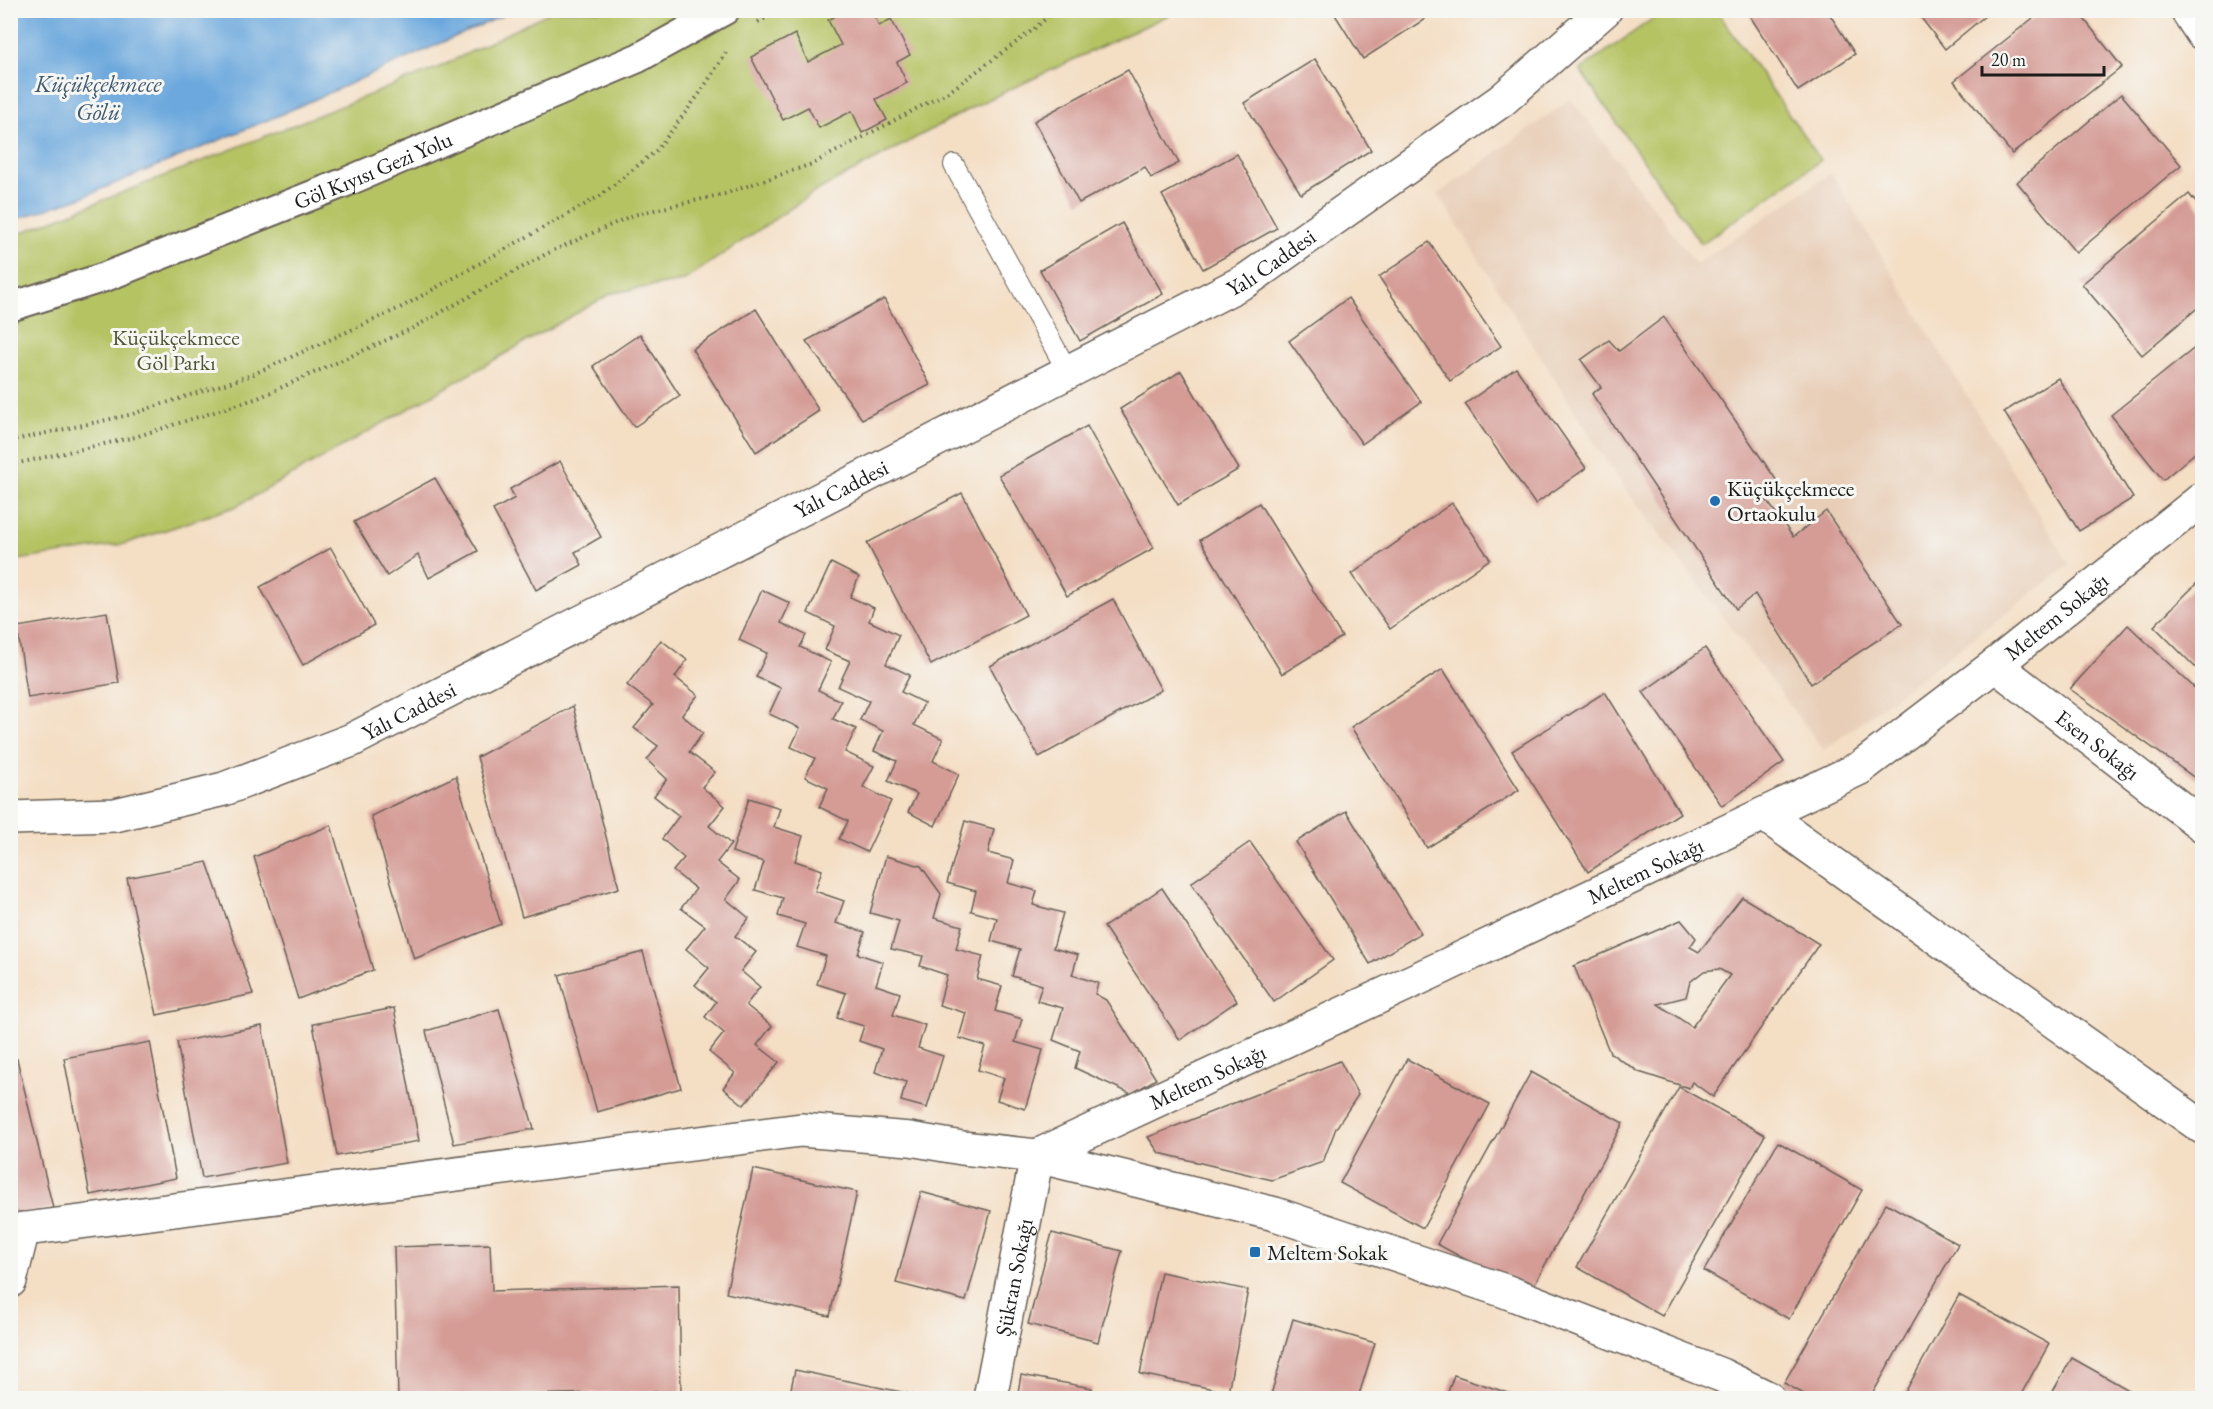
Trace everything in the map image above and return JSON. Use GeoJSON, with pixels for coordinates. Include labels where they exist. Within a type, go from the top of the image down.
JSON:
{"type":"FeatureCollection","features":[{"type":"Feature","properties":{"kind":"street","name":"Göl Kıyısı Gezi Yolu"},"geometry":{"type":"LineString","coordinates":[[10,307],[105,277],[346,182],[638,58],[725,10]]}},
{"type":"Feature","properties":{"kind":"street","name":"Yalı Caddesi"},"geometry":{"type":"LineString","coordinates":[[10,818],[115,815],[225,789],[352,740],[1247,280],[1502,100],[1605,10]]}},
{"type":"Feature","properties":{"kind":"street"},"geometry":{"type":"LineString","coordinates":[[2187,10],[2202,33]]}},
{"type":"Feature","properties":{"kind":"street","name":"Meltem Sokağı"},"geometry":{"type":"LineString","coordinates":[[1037,1156],[1443,968],[1860,768],[1995,665],[2202,499]]}},
{"type":"Feature","properties":{"kind":"street","name":"Esen Sokağı"},"geometry":{"type":"LineString","coordinates":[[1995,665],[2202,825]]}},
{"type":"Feature","properties":{"kind":"street"},"geometry":{"type":"LineString","coordinates":[[1765,815],[2202,1127]]}},
{"type":"Feature","properties":{"kind":"street"},"geometry":{"type":"LineString","coordinates":[[10,1281],[17,1230],[801,1130],[910,1138],[962,1148],[1037,1156],[1275,1214],[1505,1291],[1721,1376],[1768,1398]]}},
{"type":"Feature","properties":{"kind":"street","name":"Şükran Sokağı"},"geometry":{"type":"LineString","coordinates":[[990,1398],[1037,1156]]}},
{"type":"Feature","properties":{"kind":"lane"},"geometry":{"type":"LineString","coordinates":[[954,165],[1068,372]]}},
{"type":"Feature","properties":{"kind":"path"},"geometry":{"type":"LineString","coordinates":[[10,465],[135,438],[258,398],[411,329],[548,253],[633,215],[724,194],[812,164],[950,91],[1033,30],[1054,10]]}},
{"type":"Feature","properties":{"kind":"path"},"geometry":{"type":"LineString","coordinates":[[10,441],[129,415],[249,376],[400,308],[600,196],[657,150],[700,93],[732,42]]}},
{"type":"Feature","properties":{"kind":"shaded area"},"geometry":{"type":"Polygon","coordinates":[[[1571,99],[1696,264],[1831,173],[2070,565],[1824,750],[1615,475],[1438,194],[1571,99]]]}},
{"type":"Feature","properties":{"kind":"green space"},"geometry":{"type":"Polygon","coordinates":[[[1665,10],[1717,11],[1821,160],[1701,244],[1580,70],[1665,10]]]}},
{"type":"Feature","properties":{"kind":"green space","name":"Küçükçekmece Göl Parkı"},"geometry":{"type":"Polygon","coordinates":[[[552,11],[1177,11],[979,104],[818,190],[683,281],[612,293],[237,506],[124,544],[11,561],[10,237],[440,67],[552,11]]]}},
{"type":"Feature","properties":{"kind":"water","name":"Küçükçekmece Gölü"},"geometry":{"type":"Polygon","coordinates":[[[10,11],[513,11],[275,117],[80,198],[11,221],[10,11]]]}},
{"type":"Feature","properties":{"kind":"building"},"geometry":{"type":"Polygon","coordinates":[[[846,10],[872,10],[879,26],[891,19],[910,55],[897,62],[907,83],[876,99],[887,120],[862,133],[852,111],[819,128],[808,107],[783,120],[751,57],[795,34],[808,62],[841,45],[828,20],[846,10]]]}},
{"type":"Feature","properties":{"kind":"building"},"geometry":{"type":"Polygon","coordinates":[[[1332,10],[1420,10],[1425,19],[1363,59],[1332,10]]]}},
{"type":"Feature","properties":{"kind":"building"},"geometry":{"type":"Polygon","coordinates":[[[1746,10],[1827,10],[1855,54],[1798,91],[1746,10]]]}},
{"type":"Feature","properties":{"kind":"building"},"geometry":{"type":"Polygon","coordinates":[[[1915,10],[1992,10],[1945,49],[1915,10]]]}},
{"type":"Feature","properties":{"kind":"building"},"geometry":{"type":"Polygon","coordinates":[[[2043,10],[2077,10],[2122,67],[2012,154],[1954,81],[2043,10]]]}},
{"type":"Feature","properties":{"kind":"building"},"geometry":{"type":"Polygon","coordinates":[[[1315,59],[1371,150],[1301,194],[1244,103],[1315,59]]]}},
{"type":"Feature","properties":{"kind":"building"},"geometry":{"type":"Polygon","coordinates":[[[1128,70],[1179,163],[1151,178],[1145,167],[1079,203],[1034,121],[1128,70]]]}},
{"type":"Feature","properties":{"kind":"building"},"geometry":{"type":"Polygon","coordinates":[[[2121,94],[2181,165],[2076,253],[2017,182],[2121,94]]]}},
{"type":"Feature","properties":{"kind":"building"},"geometry":{"type":"Polygon","coordinates":[[[1237,154],[1277,228],[1203,269],[1162,195],[1237,154]]]}},
{"type":"Feature","properties":{"kind":"building"},"geometry":{"type":"Polygon","coordinates":[[[2189,194],[2202,210],[2202,304],[2142,355],[2082,284],[2189,194]]]}},
{"type":"Feature","properties":{"kind":"building"},"geometry":{"type":"Polygon","coordinates":[[[1122,223],[1163,294],[1080,341],[1040,270],[1122,223]]]}},
{"type":"Feature","properties":{"kind":"building"},"geometry":{"type":"Polygon","coordinates":[[[1429,242],[1501,346],[1450,381],[1379,277],[1429,242]]]}},
{"type":"Feature","properties":{"kind":"building"},"geometry":{"type":"Polygon","coordinates":[[[1348,298],[1421,402],[1362,444],[1289,341],[1348,298]]]}},
{"type":"Feature","properties":{"kind":"building"},"geometry":{"type":"Polygon","coordinates":[[[884,299],[930,385],[862,419],[806,341],[884,299]]]}},
{"type":"Feature","properties":{"kind":"building"},"geometry":{"type":"Polygon","coordinates":[[[756,309],[819,411],[756,452],[692,349],[756,309]]]}},
{"type":"Feature","properties":{"kind":"building","name":"Küçükçekmece Ortaokulu"},"geometry":{"type":"Polygon","coordinates":[[[1664,317],[1777,481],[1760,491],[1793,537],[1826,511],[1902,624],[1811,684],[1755,594],[1736,609],[1592,394],[1601,387],[1581,360],[1609,340],[1619,351],[1664,317]]]}},
{"type":"Feature","properties":{"kind":"building"},"geometry":{"type":"Polygon","coordinates":[[[640,334],[680,396],[634,427],[593,366],[640,334]]]}},
{"type":"Feature","properties":{"kind":"building"},"geometry":{"type":"Polygon","coordinates":[[[2202,342],[2202,447],[2163,480],[2111,415],[2202,342]]]}},
{"type":"Feature","properties":{"kind":"building"},"geometry":{"type":"Polygon","coordinates":[[[1516,368],[1586,468],[1535,504],[1465,404],[1516,368]]]}},
{"type":"Feature","properties":{"kind":"building"},"geometry":{"type":"Polygon","coordinates":[[[1181,371],[1239,469],[1178,505],[1120,409],[1181,371]]]}},
{"type":"Feature","properties":{"kind":"building"},"geometry":{"type":"Polygon","coordinates":[[[2058,378],[2133,498],[2079,531],[2004,412],[2058,378]]]}},
{"type":"Feature","properties":{"kind":"building"},"geometry":{"type":"Polygon","coordinates":[[[1087,426],[1154,548],[1067,596],[999,475],[1087,426]]]}},
{"type":"Feature","properties":{"kind":"building"},"geometry":{"type":"Polygon","coordinates":[[[560,461],[601,537],[575,552],[582,565],[536,590],[493,510],[515,498],[510,489],[560,461]]]}},
{"type":"Feature","properties":{"kind":"building"},"geometry":{"type":"Polygon","coordinates":[[[435,478],[478,551],[429,578],[418,555],[387,576],[354,522],[435,478]]]}},
{"type":"Feature","properties":{"kind":"building"},"geometry":{"type":"Polygon","coordinates":[[[962,493],[1026,615],[931,665],[867,543],[962,493]]]}},
{"type":"Feature","properties":{"kind":"building"},"geometry":{"type":"Polygon","coordinates":[[[1259,503],[1342,637],[1282,674],[1200,540],[1259,503]]]}},
{"type":"Feature","properties":{"kind":"building"},"geometry":{"type":"Polygon","coordinates":[[[1452,503],[1490,559],[1390,629],[1352,574],[1452,503]]]}},
{"type":"Feature","properties":{"kind":"building"},"geometry":{"type":"Polygon","coordinates":[[[331,548],[374,625],[303,665],[260,587],[331,548]]]}},
{"type":"Feature","properties":{"kind":"building"},"geometry":{"type":"Polygon","coordinates":[[[831,563],[859,577],[850,597],[874,608],[869,621],[899,635],[886,664],[910,675],[901,692],[924,703],[914,725],[943,739],[933,761],[959,774],[935,826],[908,812],[917,794],[888,781],[897,761],[874,751],[883,731],[860,720],[869,701],[838,687],[850,661],[825,650],[835,626],[808,613],[831,563]]]}},
{"type":"Feature","properties":{"kind":"building"},"geometry":{"type":"Polygon","coordinates":[[[2202,578],[2202,674],[2154,626],[2202,578]]]}},
{"type":"Feature","properties":{"kind":"building"},"geometry":{"type":"Polygon","coordinates":[[[762,590],[790,603],[781,623],[806,635],[800,647],[831,662],[818,690],[841,701],[833,719],[856,729],[845,752],[874,766],[863,787],[891,801],[867,852],[839,839],[848,821],[819,807],[828,788],[805,777],[815,758],[791,747],[800,728],[769,714],[781,688],[756,677],[767,653],[739,640],[762,590]]]}},
{"type":"Feature","properties":{"kind":"building"},"geometry":{"type":"Polygon","coordinates":[[[1113,599],[1161,690],[1039,757],[990,666],[1113,599]]]}},
{"type":"Feature","properties":{"kind":"building"},"geometry":{"type":"Polygon","coordinates":[[[107,612],[119,683],[28,698],[17,627],[107,612]]]}},
{"type":"Feature","properties":{"kind":"building"},"geometry":{"type":"Polygon","coordinates":[[[2128,625],[2202,695],[2202,783],[2070,689],[2128,625]]]}},
{"type":"Feature","properties":{"kind":"building"},"geometry":{"type":"Polygon","coordinates":[[[661,640],[687,660],[675,677],[698,695],[682,715],[703,733],[689,752],[715,772],[702,787],[725,806],[709,826],[731,844],[717,862],[740,880],[726,899],[749,918],[735,936],[756,952],[741,971],[760,987],[746,1005],[772,1026],[757,1045],[779,1062],[744,1105],[723,1088],[735,1073],[709,1052],[724,1033],[705,1017],[716,1002],[695,985],[709,968],[686,949],[705,926],[681,908],[696,889],[673,871],[684,858],[662,839],[679,816],[654,796],[667,779],[647,760],[658,746],[634,728],[653,705],[627,685],[661,640]]]}},
{"type":"Feature","properties":{"kind":"building"},"geometry":{"type":"Polygon","coordinates":[[[1705,648],[1784,762],[1722,806],[1643,692],[1705,648]]]}},
{"type":"Feature","properties":{"kind":"building"},"geometry":{"type":"Polygon","coordinates":[[[1443,669],[1519,790],[1427,848],[1351,727],[1443,669]]]}},
{"type":"Feature","properties":{"kind":"building"},"geometry":{"type":"Polygon","coordinates":[[[1605,692],[1680,813],[1588,872],[1512,751],[1605,692]]]}},
{"type":"Feature","properties":{"kind":"building"},"geometry":{"type":"Polygon","coordinates":[[[573,706],[619,888],[522,917],[477,757],[573,706]]]}},
{"type":"Feature","properties":{"kind":"building"},"geometry":{"type":"Polygon","coordinates":[[[456,776],[501,924],[414,959],[371,816],[456,776]]]}},
{"type":"Feature","properties":{"kind":"building"},"geometry":{"type":"Polygon","coordinates":[[[749,798],[780,808],[774,827],[803,836],[795,861],[822,870],[815,891],[844,901],[836,923],[865,932],[858,954],[883,962],[876,985],[900,993],[893,1015],[925,1025],[918,1048],[943,1056],[927,1108],[901,1101],[906,1082],[875,1072],[882,1049],[859,1041],[864,1026],[837,1018],[846,993],[817,984],[826,956],[797,947],[805,924],[778,916],[783,898],[755,890],[764,862],[732,852],[749,798]]]}},
{"type":"Feature","properties":{"kind":"building"},"geometry":{"type":"Polygon","coordinates":[[[1346,811],[1421,933],[1370,964],[1296,842],[1346,811]]]}},
{"type":"Feature","properties":{"kind":"building"},"geometry":{"type":"Polygon","coordinates":[[[965,821],[994,829],[988,853],[1014,860],[1008,883],[1037,891],[1033,905],[1063,913],[1053,948],[1078,955],[1072,975],[1098,983],[1095,994],[1106,1000],[1156,1079],[1131,1094],[1075,1068],[1080,1051],[1053,1040],[1063,1008],[1037,1001],[1042,985],[1012,976],[1020,949],[991,941],[997,918],[971,911],[976,891],[947,883],[965,821]]]}},
{"type":"Feature","properties":{"kind":"building"},"geometry":{"type":"Polygon","coordinates":[[[331,825],[373,970],[298,999],[254,857],[331,825]]]}},
{"type":"Feature","properties":{"kind":"building"},"geometry":{"type":"Polygon","coordinates":[[[1250,842],[1333,960],[1274,1002],[1191,883],[1250,842]]]}},
{"type":"Feature","properties":{"kind":"building"},"geometry":{"type":"Polygon","coordinates":[[[886,856],[921,866],[941,894],[934,918],[962,926],[956,949],[983,956],[977,979],[1002,986],[995,1011],[1022,1019],[1015,1042],[1043,1050],[1025,1109],[997,1100],[1004,1078],[978,1070],[985,1046],[959,1038],[966,1013],[939,1005],[947,975],[920,966],[923,956],[891,949],[899,921],[870,913],[886,856]]]}},
{"type":"Feature","properties":{"kind":"building"},"geometry":{"type":"Polygon","coordinates":[[[207,862],[253,994],[157,1015],[127,878],[207,862]]]}},
{"type":"Feature","properties":{"kind":"building"},"geometry":{"type":"Polygon","coordinates":[[[1162,888],[1237,1001],[1180,1040],[1104,927],[1162,888]]]}},
{"type":"Feature","properties":{"kind":"building"},"geometry":{"type":"Polygon","coordinates":[[[1742,897],[1819,944],[1713,1097],[1692,1082],[1689,1088],[1639,1072],[1610,1053],[1574,966],[1681,920],[1696,938],[1690,947],[1699,952],[1742,897]],[[1719,969],[1704,971],[1690,982],[1686,997],[1658,1004],[1692,1027],[1730,975],[1719,969]]]}},
{"type":"Feature","properties":{"kind":"building"},"geometry":{"type":"Polygon","coordinates":[[[643,952],[681,1088],[597,1112],[559,975],[643,952]]]}},
{"type":"Feature","properties":{"kind":"building"},"geometry":{"type":"Polygon","coordinates":[[[394,1008],[419,1141],[337,1156],[313,1024],[394,1008]]]}},
{"type":"Feature","properties":{"kind":"building"},"geometry":{"type":"Polygon","coordinates":[[[499,1009],[534,1129],[454,1144],[426,1031],[499,1009]]]}},
{"type":"Feature","properties":{"kind":"building"},"geometry":{"type":"Polygon","coordinates":[[[262,1026],[287,1163],[202,1178],[177,1042],[262,1026]]]}},
{"type":"Feature","properties":{"kind":"building"},"geometry":{"type":"Polygon","coordinates":[[[150,1042],[176,1178],[90,1195],[64,1058],[150,1042]]]}},
{"type":"Feature","properties":{"kind":"building"},"geometry":{"type":"Polygon","coordinates":[[[17,1059],[53,1208],[10,1216],[10,1061],[17,1059]]]}},
{"type":"Feature","properties":{"kind":"building"},"geometry":{"type":"Polygon","coordinates":[[[1407,1059],[1490,1104],[1423,1228],[1340,1183],[1407,1059]]]}},
{"type":"Feature","properties":{"kind":"building"},"geometry":{"type":"Polygon","coordinates":[[[1340,1061],[1358,1095],[1336,1128],[1323,1162],[1272,1180],[1159,1153],[1148,1137],[1340,1061]]]}},
{"type":"Feature","properties":{"kind":"building"},"geometry":{"type":"Polygon","coordinates":[[[1531,1072],[1623,1123],[1529,1294],[1437,1244],[1531,1072]]]}},
{"type":"Feature","properties":{"kind":"building"},"geometry":{"type":"Polygon","coordinates":[[[1679,1087],[1765,1135],[1662,1316],[1577,1267],[1679,1087]]]}},
{"type":"Feature","properties":{"kind":"building"},"geometry":{"type":"Polygon","coordinates":[[[1778,1142],[1862,1190],[1789,1319],[1704,1271],[1778,1142]]]}},
{"type":"Feature","properties":{"kind":"building"},"geometry":{"type":"Polygon","coordinates":[[[753,1169],[857,1192],[830,1316],[726,1293],[753,1169]]]}},
{"type":"Feature","properties":{"kind":"building"},"geometry":{"type":"Polygon","coordinates":[[[921,1192],[991,1211],[966,1301],[896,1283],[921,1192]]]}},
{"type":"Feature","properties":{"kind":"building"},"geometry":{"type":"Polygon","coordinates":[[[1886,1203],[1958,1244],[1870,1398],[1811,1398],[1784,1383],[1886,1203]]]}},
{"type":"Feature","properties":{"kind":"building"},"geometry":{"type":"Polygon","coordinates":[[[1052,1233],[1122,1251],[1098,1342],[1028,1324],[1052,1233]]]}},
{"type":"Feature","properties":{"kind":"building"},"geometry":{"type":"Polygon","coordinates":[[[490,1244],[492,1291],[679,1285],[681,1391],[398,1398],[394,1247],[490,1244]]]}},
{"type":"Feature","properties":{"kind":"building"},"geometry":{"type":"Polygon","coordinates":[[[1161,1272],[1248,1290],[1228,1392],[1140,1374],[1161,1272]]]}},
{"type":"Feature","properties":{"kind":"building"},"geometry":{"type":"Polygon","coordinates":[[[1959,1295],[2049,1344],[2019,1398],[1902,1398],[1959,1295]]]}},
{"type":"Feature","properties":{"kind":"building"},"geometry":{"type":"Polygon","coordinates":[[[1293,1319],[1375,1343],[1358,1398],[1270,1398],[1293,1319]]]}},
{"type":"Feature","properties":{"kind":"building"},"geometry":{"type":"Polygon","coordinates":[[[2072,1358],[2143,1398],[2049,1398],[2072,1358]]]}},
{"type":"Feature","properties":{"kind":"building"},"geometry":{"type":"Polygon","coordinates":[[[795,1370],[926,1397],[926,1398],[789,1398],[795,1370]]]}},
{"type":"Feature","properties":{"kind":"building"},"geometry":{"type":"Polygon","coordinates":[[[1021,1375],[1092,1388],[1090,1398],[1017,1398],[1021,1375]]]}},
{"type":"Feature","properties":{"kind":"building"},"geometry":{"type":"Polygon","coordinates":[[[1454,1375],[1523,1398],[1446,1398],[1454,1375]]]}},
{"type":"Feature","properties":{"kind":"place","name":"Küçükçekmece Ortaokulu"},"geometry":{"type":"Point","coordinates":[1715,501]}},
{"type":"Feature","properties":{"kind":"place","name":"Meltem Sokak"},"geometry":{"type":"Point","coordinates":[1255,1252]}}]}
